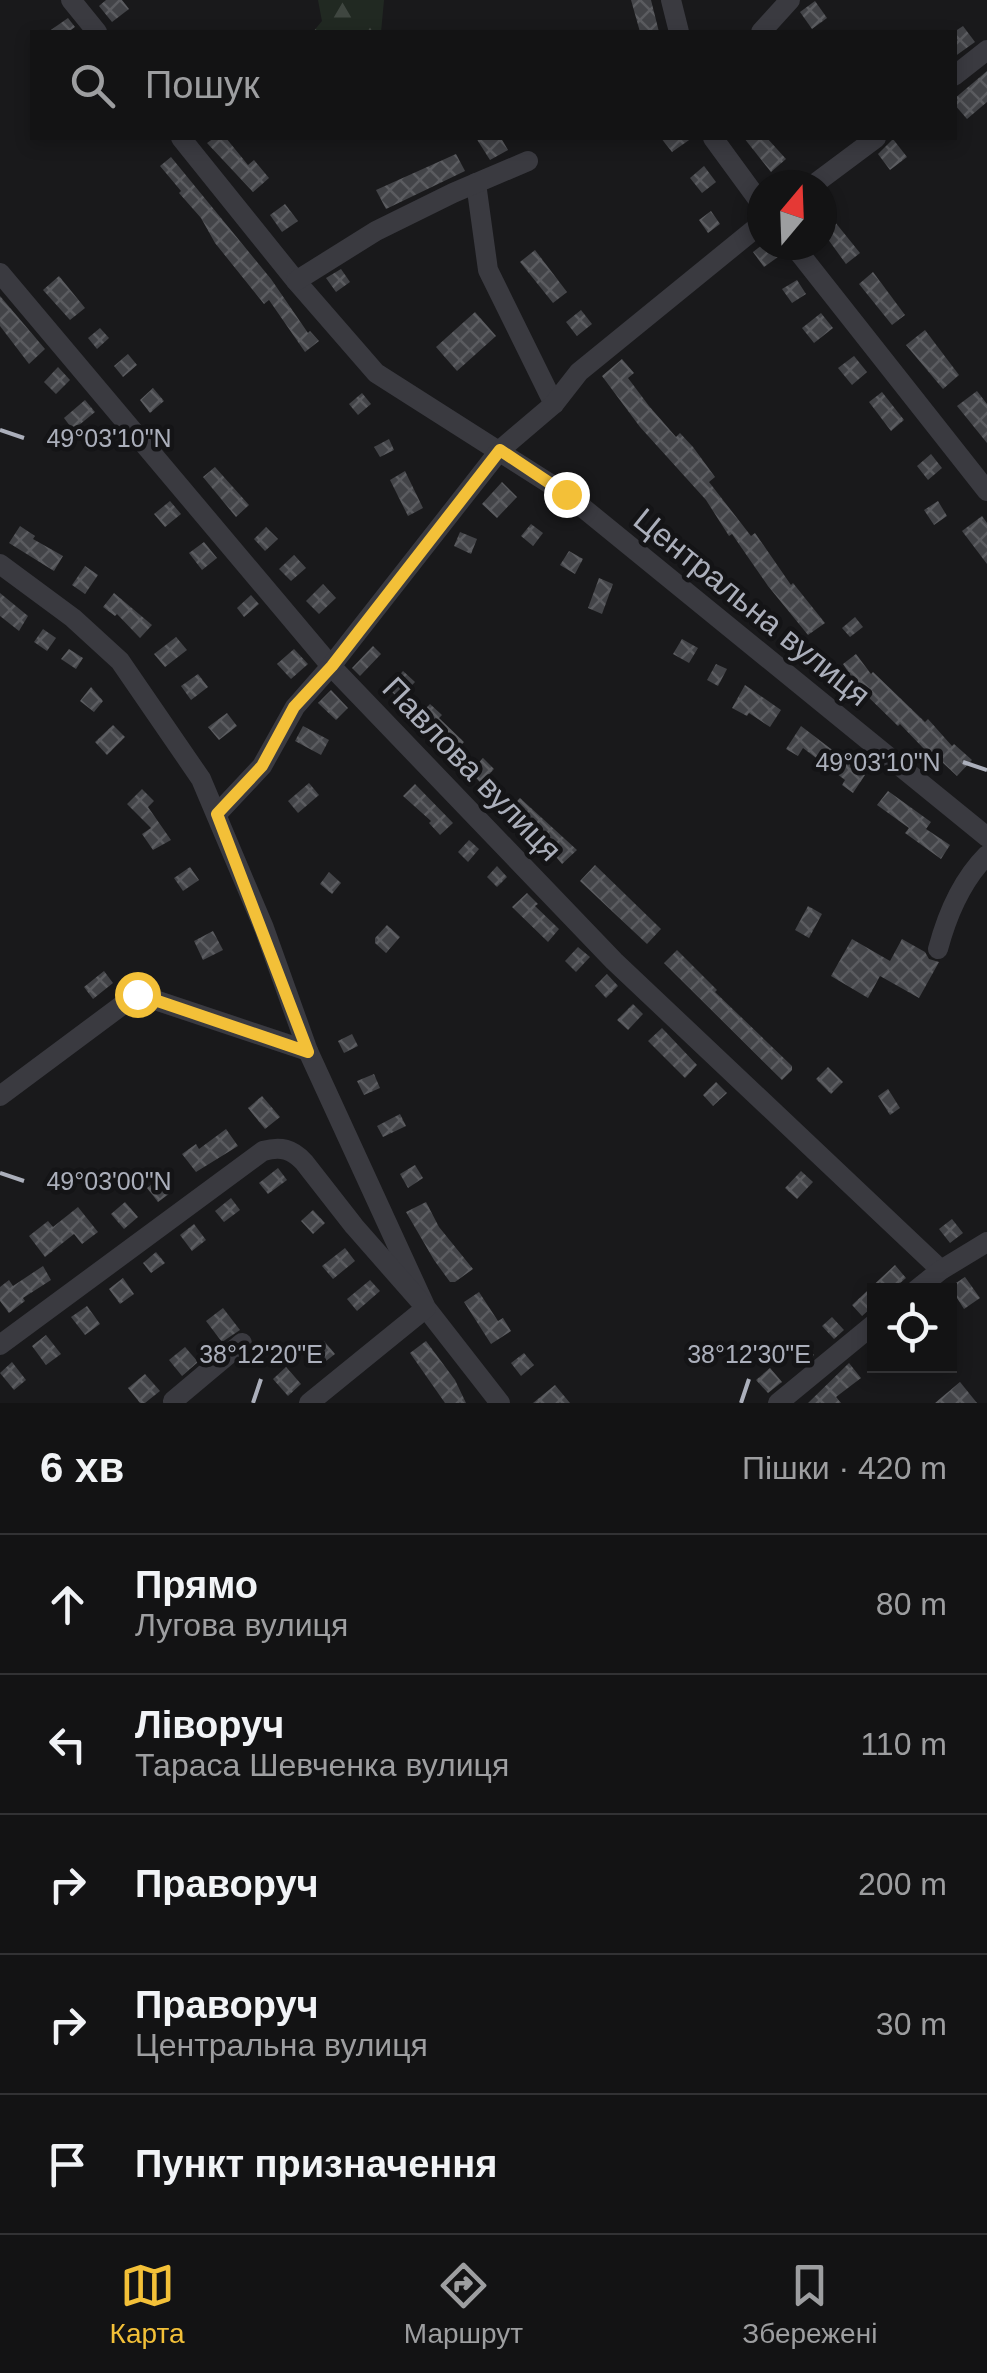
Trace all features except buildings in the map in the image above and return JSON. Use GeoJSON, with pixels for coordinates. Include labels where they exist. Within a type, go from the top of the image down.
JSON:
{"type":"FeatureCollection","features":[{"type":"Feature","properties":{"kind":"street"},"geometry":{"type":"LineString","coordinates":[[70,0],[94,30]]}},
{"type":"Feature","properties":{"kind":"street"},"geometry":{"type":"LineString","coordinates":[[671,0],[679,30]]}},
{"type":"Feature","properties":{"kind":"street"},"geometry":{"type":"LineString","coordinates":[[763,30],[790,0]]}},
{"type":"Feature","properties":{"kind":"street"},"geometry":{"type":"LineString","coordinates":[[957,74],[987,50]]}},
{"type":"Feature","properties":{"kind":"street","name":"Центральна вулиця"},"geometry":{"type":"LineString","coordinates":[[183,140],[376,373],[566,494],[987,837]]}},
{"type":"Feature","properties":{"kind":"street"},"geometry":{"type":"LineString","coordinates":[[714,140],[747,184]]}},
{"type":"Feature","properties":{"kind":"street"},"geometry":{"type":"LineString","coordinates":[[832,170],[873,140]]}},
{"type":"Feature","properties":{"kind":"street"},"geometry":{"type":"LineString","coordinates":[[296,281],[376,230],[528,161]]}},
{"type":"Feature","properties":{"kind":"street"},"geometry":{"type":"LineString","coordinates":[[476,183],[488,270],[554,404]]}},
{"type":"Feature","properties":{"kind":"street"},"geometry":{"type":"LineString","coordinates":[[217,814],[262,766],[294,707],[332,666],[500,450],[554,404],[579,372],[747,236]]}},
{"type":"Feature","properties":{"kind":"street"},"geometry":{"type":"LineString","coordinates":[[805,260],[987,491]]}},
{"type":"Feature","properties":{"kind":"street","name":"Павлова вулиця"},"geometry":{"type":"LineString","coordinates":[[0,272],[332,666],[614,960],[941,1270]]}},
{"type":"Feature","properties":{"kind":"street"},"geometry":{"type":"LineString","coordinates":[[0,564],[73,618],[120,660],[201,778],[308,1052],[426,1308]]}},
{"type":"Feature","properties":{"kind":"street"},"geometry":{"type":"LineString","coordinates":[[938,949],[945,922],[974,868],[987,854]]}},
{"type":"Feature","properties":{"kind":"street"},"geometry":{"type":"LineString","coordinates":[[0,1096],[137,994],[308,1052]]}},
{"type":"Feature","properties":{"kind":"street"},"geometry":{"type":"LineString","coordinates":[[0,1345],[263,1150],[272,1148],[295,1152],[304,1162],[500,1403]]}},
{"type":"Feature","properties":{"kind":"street"},"geometry":{"type":"LineString","coordinates":[[925,1283],[987,1242]]}},
{"type":"Feature","properties":{"kind":"street"},"geometry":{"type":"LineString","coordinates":[[309,1403],[426,1308]]}},
{"type":"Feature","properties":{"kind":"street"},"geometry":{"type":"LineString","coordinates":[[778,1403],[867,1330]]}},
{"type":"Feature","properties":{"kind":"street"},"geometry":{"type":"LineString","coordinates":[[172,1402],[242,1342]]}},
{"type":"Feature","properties":{"kind":"street"},"geometry":{"type":"LineString","coordinates":[[172,1402],[184,1396],[194,1403]]}},
{"type":"Feature","properties":{"kind":"green space"},"geometry":{"type":"Polygon","coordinates":[[[318,0],[384,0],[381,30],[315,30],[322,21],[318,0]]]}},
{"type":"Feature","properties":{"kind":"route"},"geometry":{"type":"LineString","coordinates":[[137,994],[308,1052],[264,928],[217,814],[262,766],[294,707],[332,666],[500,450],[566,494]]}}]}
